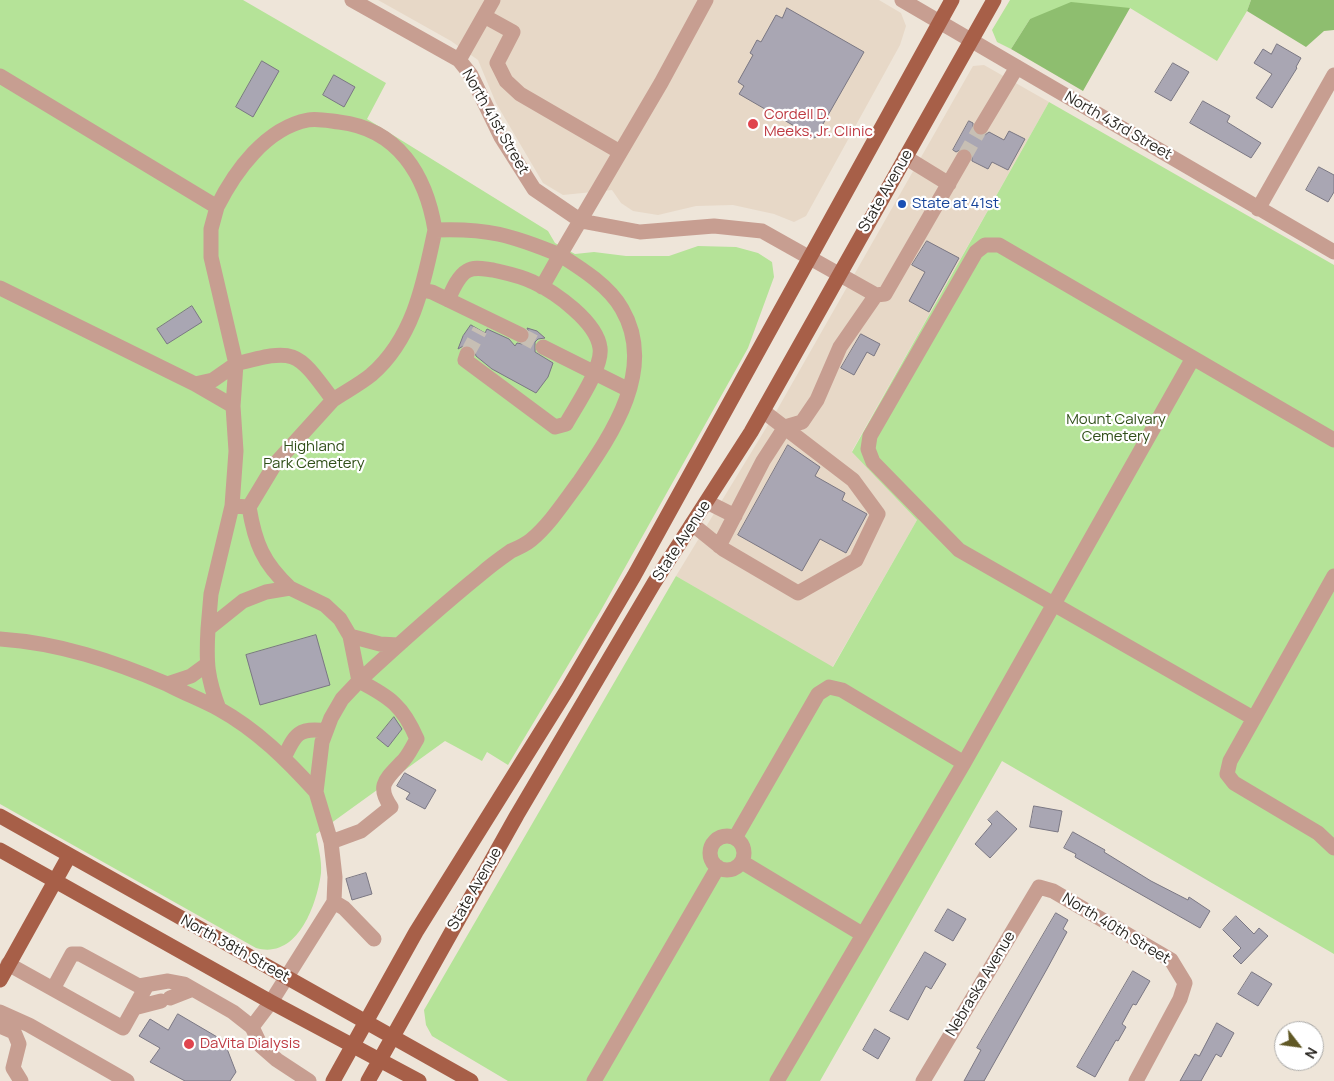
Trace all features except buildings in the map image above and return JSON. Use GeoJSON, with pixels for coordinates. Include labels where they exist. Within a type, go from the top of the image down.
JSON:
{"type":"FeatureCollection","features":[{"type":"Feature","properties":{"kind":"main road","name":"State Avenue"},"geometry":{"type":"LineString","coordinates":[[333,1081],[416,932],[562,698],[634,576],[952,0]]}},
{"type":"Feature","properties":{"kind":"main road","name":"State Avenue"},"geometry":{"type":"LineString","coordinates":[[368,1081],[517,816],[649,592],[763,411],[994,0]]}},
{"type":"Feature","properties":{"kind":"main road","name":"North 38th Street"},"geometry":{"type":"LineString","coordinates":[[0,816],[471,1081]]}},
{"type":"Feature","properties":{"kind":"main road","name":"North 38th Street"},"geometry":{"type":"LineString","coordinates":[[0,850],[271,1002],[419,1081]]}},
{"type":"Feature","properties":{"kind":"main road"},"geometry":{"type":"LineString","coordinates":[[0,980],[69,856]]}},
{"type":"Feature","properties":{"kind":"street","name":"North 41st Street"},"geometry":{"type":"LineString","coordinates":[[352,0],[459,60],[470,75],[501,137],[534,189],[582,221],[640,232],[714,226],[762,231],[876,295]]}},
{"type":"Feature","properties":{"kind":"street"},"geometry":{"type":"LineString","coordinates":[[459,60],[493,0]]}},
{"type":"Feature","properties":{"kind":"street"},"geometry":{"type":"LineString","coordinates":[[542,287],[582,221],[706,0]]}},
{"type":"Feature","properties":{"kind":"street","name":"North 43rd Street"},"geometry":{"type":"LineString","coordinates":[[902,0],[1334,252]]}},
{"type":"Feature","properties":{"kind":"street"},"geometry":{"type":"LineString","coordinates":[[484,16],[513,32],[497,63],[506,81],[520,94],[620,152]]}},
{"type":"Feature","properties":{"kind":"street"},"geometry":{"type":"LineString","coordinates":[[981,127],[1017,67]]}},
{"type":"Feature","properties":{"kind":"street"},"geometry":{"type":"LineString","coordinates":[[1258,208],[1334,75]]}},
{"type":"Feature","properties":{"kind":"street"},"geometry":{"type":"LineString","coordinates":[[0,76],[217,207]]}},
{"type":"Feature","properties":{"kind":"street"},"geometry":{"type":"LineString","coordinates":[[219,709],[209,683],[206,665],[211,594],[232,506],[236,451],[233,406],[236,364],[212,257],[211,229],[217,207],[248,160],[266,142],[287,128],[309,120],[354,124],[369,129],[394,145],[411,165],[423,186],[432,212],[435,230],[422,290],[409,324],[391,354],[371,375],[333,400],[275,464],[249,507],[253,532],[261,554],[274,574],[290,588],[325,605],[340,619],[350,636],[359,681]]}},
{"type":"Feature","properties":{"kind":"street"},"geometry":{"type":"LineString","coordinates":[[719,546],[763,461],[785,427],[802,422],[812,408],[840,347],[876,295],[885,294],[964,157]]}},
{"type":"Feature","properties":{"kind":"street"},"geometry":{"type":"LineString","coordinates":[[905,158],[949,184]]}},
{"type":"Feature","properties":{"kind":"street"},"geometry":{"type":"LineString","coordinates":[[252,1028],[271,1002],[334,902],[336,877],[331,842],[316,792],[322,742],[342,699],[398,645],[482,572],[510,552],[530,542],[544,527],[608,440],[621,416],[629,390],[634,358],[630,326],[614,297],[595,280],[560,255],[501,233],[472,229],[435,230]]}},
{"type":"Feature","properties":{"kind":"street"},"geometry":{"type":"LineString","coordinates":[[1253,718],[959,550],[920,507],[873,462],[868,449],[870,436],[976,252],[985,245],[999,245],[1334,440]]}},
{"type":"Feature","properties":{"kind":"street"},"geometry":{"type":"LineString","coordinates":[[448,300],[466,271],[477,268],[507,273],[542,287],[577,312],[590,328],[600,346],[600,359],[594,373],[566,424],[562,427],[556,427],[525,394],[479,372],[465,360],[467,354]]}},
{"type":"Feature","properties":{"kind":"street"},"geometry":{"type":"LineString","coordinates":[[0,288],[195,384],[233,406]]}},
{"type":"Feature","properties":{"kind":"street"},"geometry":{"type":"LineString","coordinates":[[422,290],[448,300],[483,325],[521,335]]}},
{"type":"Feature","properties":{"kind":"street"},"geometry":{"type":"LineString","coordinates":[[543,347],[629,390]]}},
{"type":"Feature","properties":{"kind":"street"},"geometry":{"type":"LineString","coordinates":[[195,384],[213,380],[236,364],[277,354],[289,355],[311,370],[333,400]]}},
{"type":"Feature","properties":{"kind":"street"},"geometry":{"type":"LineString","coordinates":[[777,1081],[964,763],[1193,358]]}},
{"type":"Feature","properties":{"kind":"street"},"geometry":{"type":"LineString","coordinates":[[692,524],[719,546],[798,593],[856,560],[878,514],[853,480],[763,411]]}},
{"type":"Feature","properties":{"kind":"street"},"geometry":{"type":"LineString","coordinates":[[707,502],[734,516]]}},
{"type":"Feature","properties":{"kind":"street"},"geometry":{"type":"LineString","coordinates":[[232,506],[249,507]]}},
{"type":"Feature","properties":{"kind":"street"},"geometry":{"type":"LineString","coordinates":[[1334,576],[1253,718],[1230,761],[1227,774],[1234,783],[1318,833],[1334,848]]}},
{"type":"Feature","properties":{"kind":"street"},"geometry":{"type":"LineString","coordinates":[[208,629],[243,601],[266,592],[290,588]]}},
{"type":"Feature","properties":{"kind":"street"},"geometry":{"type":"LineString","coordinates":[[350,636],[380,644],[398,645]]}},
{"type":"Feature","properties":{"kind":"street"},"geometry":{"type":"LineString","coordinates":[[0,638],[22,640],[74,650],[117,663],[219,709],[260,737],[284,758],[316,792]]}},
{"type":"Feature","properties":{"kind":"street"},"geometry":{"type":"LineString","coordinates":[[167,684],[191,676],[206,665]]}},
{"type":"Feature","properties":{"kind":"street"},"geometry":{"type":"LineString","coordinates":[[331,842],[360,831],[391,808],[383,797],[384,783],[392,771],[402,762],[417,739],[401,708],[385,695],[359,681]]}},
{"type":"Feature","properties":{"kind":"street"},"geometry":{"type":"LineString","coordinates":[[735,838],[818,694],[829,687],[842,690],[964,763]]}},
{"type":"Feature","properties":{"kind":"street"},"geometry":{"type":"LineString","coordinates":[[284,758],[292,741],[299,732],[311,729],[326,731]]}},
{"type":"Feature","properties":{"kind":"street"},"geometry":{"type":"LineString","coordinates":[[724,836],[735,838],[743,845],[742,862],[734,869],[723,870],[718,868],[711,858],[711,847],[718,838],[724,836]]}},
{"type":"Feature","properties":{"kind":"street"},"geometry":{"type":"LineString","coordinates":[[742,862],[862,934]]}},
{"type":"Feature","properties":{"kind":"street"},"geometry":{"type":"LineString","coordinates":[[594,1081],[718,868]]}},
{"type":"Feature","properties":{"kind":"street","name":"North 40th Street"},"geometry":{"type":"LineString","coordinates":[[1039,887],[1053,891],[1171,960],[1185,983],[1180,999],[1136,1081]]}},
{"type":"Feature","properties":{"kind":"street","name":"Nebraska Avenue"},"geometry":{"type":"LineString","coordinates":[[923,1081],[1039,887]]}},
{"type":"Feature","properties":{"kind":"street"},"geometry":{"type":"LineString","coordinates":[[334,902],[344,908],[374,939]]}},
{"type":"Feature","properties":{"kind":"street"},"geometry":{"type":"LineString","coordinates":[[53,988],[72,954],[80,954],[139,986],[168,980],[184,984],[233,1012],[252,1028],[261,1046],[277,1060],[309,1081]]}},
{"type":"Feature","properties":{"kind":"street"},"geometry":{"type":"LineString","coordinates":[[8,964],[123,1028],[147,985]]}},
{"type":"Feature","properties":{"kind":"street"},"geometry":{"type":"LineString","coordinates":[[134,1008],[193,990]]}},
{"type":"Feature","properties":{"kind":"street"},"geometry":{"type":"LineString","coordinates":[[0,1012],[28,1025],[127,1081]]}},
{"type":"Feature","properties":{"kind":"street"},"geometry":{"type":"LineString","coordinates":[[0,1026],[14,1032],[19,1044],[13,1068],[20,1081]]}},
{"type":"Feature","properties":{"kind":"shaded area"},"geometry":{"type":"Polygon","coordinates":[[[378,0],[879,0],[901,13],[906,26],[900,45],[806,216],[794,222],[774,214],[733,205],[696,206],[658,215],[633,211],[621,203],[612,190],[563,195],[543,183],[496,103],[478,60],[451,41],[378,0]]]}},
{"type":"Feature","properties":{"kind":"shaded area"},"geometry":{"type":"Polygon","coordinates":[[[984,65],[1049,102],[852,451],[917,520],[832,668],[676,576],[777,410],[973,66],[984,65]]]}},
{"type":"Feature","properties":{"kind":"green space","name":"Highland Park Cemetery"},"geometry":{"type":"Polygon","coordinates":[[[0,0],[243,0],[386,83],[367,119],[548,231],[555,243],[575,254],[594,252],[626,256],[669,256],[698,246],[736,247],[758,253],[772,262],[774,277],[748,348],[600,612],[508,765],[487,752],[482,761],[445,741],[316,834],[321,873],[319,886],[310,914],[303,927],[294,938],[283,946],[271,949],[256,948],[0,804],[0,0]]]}},
{"type":"Feature","properties":{"kind":"green space"},"geometry":{"type":"Polygon","coordinates":[[[1010,0],[1251,0],[1247,11],[1217,61],[1130,8],[1030,19],[1011,49],[997,42],[992,30],[1010,0]]]}},
{"type":"Feature","properties":{"kind":"green space"},"geometry":{"type":"Polygon","coordinates":[[[1251,0],[1334,0],[1334,30],[1324,31],[1306,47],[1247,11],[1251,0]]]}},
{"type":"Feature","properties":{"kind":"green space"},"geometry":{"type":"Polygon","coordinates":[[[1071,2],[1130,8],[1083,91],[1011,49],[1030,19],[1071,2]]]}},
{"type":"Feature","properties":{"kind":"green space","name":"Mount Calvary Cemetery"},"geometry":{"type":"Polygon","coordinates":[[[1049,102],[1334,265],[1334,954],[1002,761],[820,1081],[508,1081],[432,1036],[426,1025],[424,1010],[676,576],[833,667],[917,520],[852,452],[1049,102]]]}},
{"type":"Feature","properties":{"kind":"tunnel"},"geometry":{"type":"LineString","coordinates":[[964,157],[981,127]]}},
{"type":"Feature","properties":{"kind":"tunnel"},"geometry":{"type":"LineString","coordinates":[[467,354],[480,330]]}},
{"type":"Feature","properties":{"kind":"tunnel"},"geometry":{"type":"LineString","coordinates":[[521,335],[543,347]]}},
{"type":"Feature","properties":{"kind":"place","name":"Cordell D. Meeks, Jr. Clinic"},"geometry":{"type":"Point","coordinates":[753,124]}},
{"type":"Feature","properties":{"kind":"place","name":"State at 41st"},"geometry":{"type":"Point","coordinates":[902,204]}},
{"type":"Feature","properties":{"kind":"place","name":"DaVita Dialysis"},"geometry":{"type":"Point","coordinates":[189,1044]}}]}
